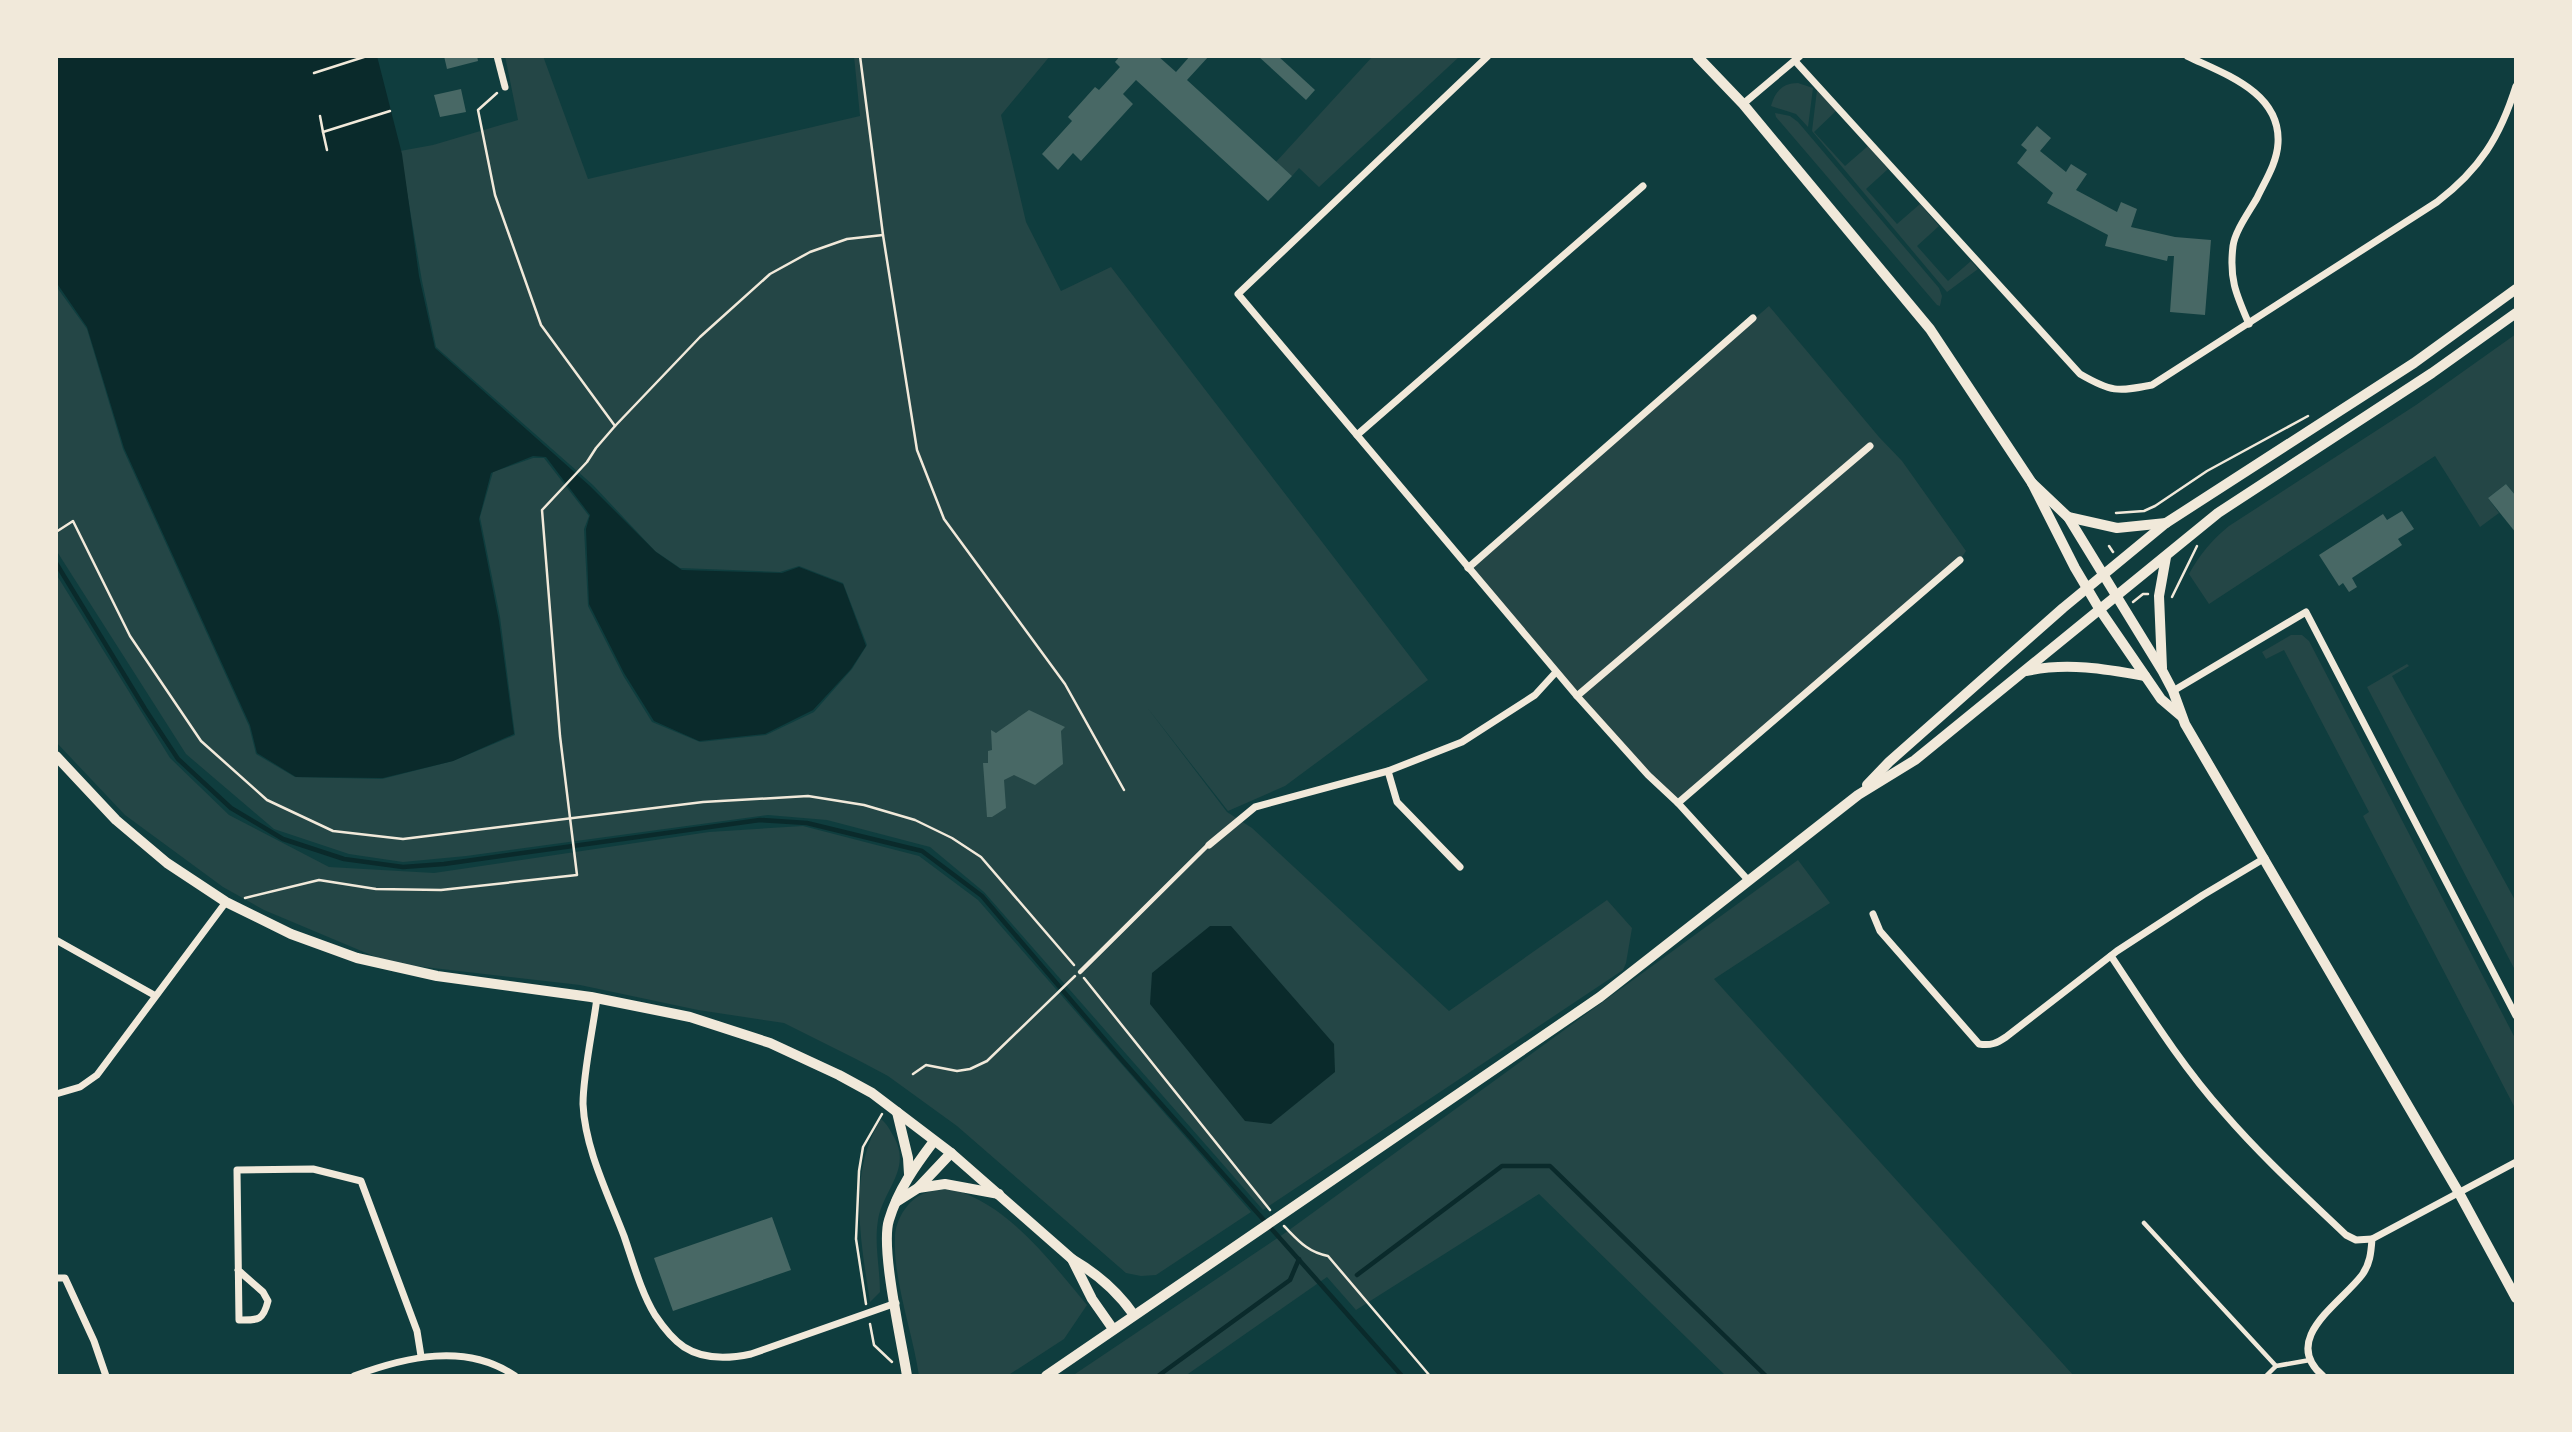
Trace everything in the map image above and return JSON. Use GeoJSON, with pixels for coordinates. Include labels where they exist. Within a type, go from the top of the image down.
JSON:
{"type":"FeatureCollection","features":[{"type":"Feature","properties":{"kind":"street"},"geometry":{"type":"LineString","coordinates":[[497,56],[505,87]]}},
{"type":"Feature","properties":{"kind":"street"},"geometry":{"type":"LineString","coordinates":[[1488,56],[1238,294],[1556,672],[1648,775],[1678,803],[1748,880]]}},
{"type":"Feature","properties":{"kind":"street"},"geometry":{"type":"LineString","coordinates":[[1697,56],[1743,104],[1930,329],[2032,483],[2100,610],[2161,699],[2182,717]]}},
{"type":"Feature","properties":{"kind":"street"},"geometry":{"type":"LineString","coordinates":[[2187,56],[2243,83],[2263,99],[2276,122],[2278,143],[2273,166],[2233,243],[2232,286],[2249,324]]}},
{"type":"Feature","properties":{"kind":"street"},"geometry":{"type":"LineString","coordinates":[[1743,104],[1797,59],[2080,374],[2103,388],[2123,391],[2152,385],[2453,190],[2492,145],[2516,86]]}},
{"type":"Feature","properties":{"kind":"street"},"geometry":{"type":"LineString","coordinates":[[1357,435],[1643,186]]}},
{"type":"Feature","properties":{"kind":"street"},"geometry":{"type":"LineString","coordinates":[[1858,795],[1889,762],[2063,608],[2166,523],[2278,448],[2414,363],[2516,289]]}},
{"type":"Feature","properties":{"kind":"street"},"geometry":{"type":"LineString","coordinates":[[1046,1376],[1600,997],[1858,795],[1915,760],[2218,513],[2432,373],[2516,313]]}},
{"type":"Feature","properties":{"kind":"street"},"geometry":{"type":"LineString","coordinates":[[1468,568],[1753,318]]}},
{"type":"Feature","properties":{"kind":"street"},"geometry":{"type":"LineString","coordinates":[[1577,696],[1870,446]]}},
{"type":"Feature","properties":{"kind":"street"},"geometry":{"type":"LineString","coordinates":[[2032,483],[2068,517],[2163,671],[2182,717],[2459,1193],[2516,1298]]}},
{"type":"Feature","properties":{"kind":"street"},"geometry":{"type":"LineString","coordinates":[[2068,517],[2117,528],[2166,523]]}},
{"type":"Feature","properties":{"kind":"street"},"geometry":{"type":"LineString","coordinates":[[2163,671],[2159,596],[2166,557]]}},
{"type":"Feature","properties":{"kind":"street"},"geometry":{"type":"LineString","coordinates":[[1678,803],[1960,560]]}},
{"type":"Feature","properties":{"kind":"street"},"geometry":{"type":"LineString","coordinates":[[2173,691],[2306,612],[2516,1016]]}},
{"type":"Feature","properties":{"kind":"street"},"geometry":{"type":"LineString","coordinates":[[2023,672],[2044,668],[2088,667],[2145,676]]}},
{"type":"Feature","properties":{"kind":"street"},"geometry":{"type":"LineString","coordinates":[[1209,845],[1255,807],[1388,771],[1462,742],[1535,695],[1556,672]]}},
{"type":"Feature","properties":{"kind":"street"},"geometry":{"type":"LineString","coordinates":[[56,756],[116,820],[167,863],[226,902],[291,934],[357,958],[438,976],[597,998],[690,1017],[770,1043],[850,1081],[872,1093],[951,1153],[1072,1259],[1114,1291],[1134,1315]]}},
{"type":"Feature","properties":{"kind":"street"},"geometry":{"type":"LineString","coordinates":[[1388,771],[1397,803],[1461,867]]}},
{"type":"Feature","properties":{"kind":"street"},"geometry":{"type":"LineString","coordinates":[[1873,914],[1880,931],[1979,1044],[1994,1044],[2111,956],[2265,858]]}},
{"type":"Feature","properties":{"kind":"street"},"geometry":{"type":"LineString","coordinates":[[56,1094],[80,1087],[97,1075],[154,995],[226,902]]}},
{"type":"Feature","properties":{"kind":"street"},"geometry":{"type":"LineString","coordinates":[[56,940],[154,995]]}},
{"type":"Feature","properties":{"kind":"street"},"geometry":{"type":"LineString","coordinates":[[2111,956],[2187,1069],[2224,1114],[2266,1159],[2346,1235],[2356,1240],[2372,1239],[2516,1162]]}},
{"type":"Feature","properties":{"kind":"street"},"geometry":{"type":"LineString","coordinates":[[597,998],[583,1102],[586,1130],[654,1314],[668,1334],[697,1353],[732,1358],[751,1354],[895,1303]]}},
{"type":"Feature","properties":{"kind":"street"},"geometry":{"type":"LineString","coordinates":[[897,1112],[909,1174]]}},
{"type":"Feature","properties":{"kind":"street"},"geometry":{"type":"LineString","coordinates":[[907,1376],[887,1247],[888,1223],[909,1174],[934,1141]]}},
{"type":"Feature","properties":{"kind":"street"},"geometry":{"type":"LineString","coordinates":[[896,1202],[918,1188],[951,1153]]}},
{"type":"Feature","properties":{"kind":"street"},"geometry":{"type":"LineString","coordinates":[[238,1270],[263,1292],[268,1301],[266,1312],[257,1320],[239,1320],[238,1270],[237,1170],[313,1169],[361,1181],[417,1331],[421,1356]]}},
{"type":"Feature","properties":{"kind":"street"},"geometry":{"type":"LineString","coordinates":[[918,1188],[945,1184],[1000,1194]]}},
{"type":"Feature","properties":{"kind":"street"},"geometry":{"type":"LineString","coordinates":[[2323,1376],[2310,1360],[2310,1338],[2316,1324],[2362,1275],[2371,1259],[2372,1239]]}},
{"type":"Feature","properties":{"kind":"street"},"geometry":{"type":"LineString","coordinates":[[1072,1259],[1092,1299],[1113,1329]]}},
{"type":"Feature","properties":{"kind":"street"},"geometry":{"type":"LineString","coordinates":[[56,1278],[65,1278],[72,1291],[106,1376]]}},
{"type":"Feature","properties":{"kind":"street"},"geometry":{"type":"LineString","coordinates":[[354,1376],[386,1364],[421,1356],[453,1355],[484,1361],[515,1376]]}},
{"type":"Feature","properties":{"kind":"lane"},"geometry":{"type":"LineString","coordinates":[[1080,972],[1209,845]]}},
{"type":"Feature","properties":{"kind":"lane"},"geometry":{"type":"LineString","coordinates":[[2144,1223],[2276,1366]]}},
{"type":"Feature","properties":{"kind":"lane"},"geometry":{"type":"LineString","coordinates":[[2266,1376],[2276,1366],[2310,1360]]}},
{"type":"Feature","properties":{"kind":"path"},"geometry":{"type":"LineString","coordinates":[[314,73],[367,56]]}},
{"type":"Feature","properties":{"kind":"path"},"geometry":{"type":"LineString","coordinates":[[860,56],[883,235],[917,450],[944,519],[1065,684],[1124,790]]}},
{"type":"Feature","properties":{"kind":"path"},"geometry":{"type":"LineString","coordinates":[[505,87],[478,110],[495,195],[541,325],[615,426]]}},
{"type":"Feature","properties":{"kind":"path"},"geometry":{"type":"LineString","coordinates":[[323,132],[390,111]]}},
{"type":"Feature","properties":{"kind":"path"},"geometry":{"type":"LineString","coordinates":[[320,116],[327,150]]}},
{"type":"Feature","properties":{"kind":"path"},"geometry":{"type":"LineString","coordinates":[[226,902],[318,880],[376,890],[441,890],[577,875],[560,736],[542,510],[587,462],[615,426],[700,337],[770,274],[810,253],[846,239],[883,235]]}},
{"type":"Feature","properties":{"kind":"path"},"geometry":{"type":"LineString","coordinates":[[2116,513],[2137,512],[2155,506],[2219,464],[2309,416]]}},
{"type":"Feature","properties":{"kind":"path"},"geometry":{"type":"LineString","coordinates":[[56,532],[73,521],[130,636],[201,741],[267,800],[333,831],[403,839],[703,802],[808,796],[864,805],[915,820],[952,838],[981,857],[1080,972],[1269,1209],[1305,1248],[1328,1256],[1430,1376]]}},
{"type":"Feature","properties":{"kind":"path"},"geometry":{"type":"LineString","coordinates":[[2172,604],[2178,581]]}},
{"type":"Feature","properties":{"kind":"path"},"geometry":{"type":"LineString","coordinates":[[913,1074],[926,1065],[957,1071],[970,1069],[987,1061],[1073,978]]}},
{"type":"Feature","properties":{"kind":"path"},"geometry":{"type":"LineString","coordinates":[[882,1114],[863,1147],[859,1171],[856,1239],[874,1345],[893,1363]]}},
{"type":"Feature","properties":{"kind":"shaded area"},"geometry":{"type":"Polygon","coordinates":[[[56,56],[377,56],[402,154],[419,276],[435,348],[590,486],[656,552],[682,570],[782,573],[799,567],[843,584],[866,646],[851,669],[813,710],[765,734],[699,741],[654,721],[624,673],[589,604],[586,529],[590,515],[546,457],[533,456],[491,473],[479,519],[499,621],[514,734],[453,761],[383,778],[296,777],[257,753],[250,725],[124,448],[87,327],[56,282],[56,56]]]}},
{"type":"Feature","properties":{"kind":"shaded area"},"geometry":{"type":"Polygon","coordinates":[[[505,56],[543,56],[588,179],[860,116],[854,56],[1050,56],[1001,115],[1026,222],[1061,291],[1111,267],[1428,680],[1285,786],[1228,811],[1146,706],[1227,812],[1252,828],[1449,1011],[1607,900],[1632,928],[1623,970],[1263,1210],[984,892],[930,847],[827,820],[768,815],[403,862],[349,854],[274,829],[186,754],[56,550],[56,286],[87,329],[123,449],[249,726],[256,754],[295,777],[382,779],[453,761],[515,735],[500,617],[480,517],[493,472],[533,458],[544,458],[589,516],[584,529],[588,606],[624,677],[652,722],[700,742],[766,735],[814,712],[852,669],[867,645],[843,583],[799,566],[780,572],[680,568],[655,551],[593,485],[436,347],[400,151],[433,145],[518,120],[505,56]]]}},
{"type":"Feature","properties":{"kind":"shaded area"},"geometry":{"type":"Polygon","coordinates":[[[1373,56],[1460,56],[1319,187],[1299,168],[1292,176],[1276,162],[1373,56]]]}},
{"type":"Feature","properties":{"kind":"shaded area"},"geometry":{"type":"Polygon","coordinates":[[[1798,83],[1813,88],[1808,127],[1796,114],[1771,106],[1780,89],[1788,84],[1798,83]]]}},
{"type":"Feature","properties":{"kind":"shaded area"},"geometry":{"type":"Polygon","coordinates":[[[1817,90],[1836,111],[1814,132],[1845,166],[1868,146],[1888,169],[1866,189],[1897,224],[1920,204],[1939,226],[1917,246],[1948,281],[1971,261],[1978,269],[1947,292],[1812,131],[1817,90]]]}},
{"type":"Feature","properties":{"kind":"shaded area"},"geometry":{"type":"Polygon","coordinates":[[[1775,113],[1790,116],[1798,122],[1939,288],[1942,296],[1940,306],[1776,117],[1775,113]]]}},
{"type":"Feature","properties":{"kind":"shaded area"},"geometry":{"type":"Polygon","coordinates":[[[1769,306],[1902,461],[1966,551],[1960,560],[1678,803],[1648,775],[1468,568],[1769,306]]]}},
{"type":"Feature","properties":{"kind":"shaded area"},"geometry":{"type":"Polygon","coordinates":[[[2516,334],[2516,496],[2506,484],[2488,498],[2499,513],[2480,527],[2435,456],[2209,604],[2189,574],[2202,554],[2223,531],[2416,405],[2516,334]]]}},
{"type":"Feature","properties":{"kind":"shaded area"},"geometry":{"type":"Polygon","coordinates":[[[56,574],[170,758],[229,815],[329,867],[434,873],[709,832],[803,826],[919,856],[978,900],[1251,1212],[1156,1275],[1126,1273],[957,1126],[888,1076],[784,1023],[698,1010],[580,985],[390,963],[264,910],[223,887],[125,815],[56,742],[56,574]]]}},
{"type":"Feature","properties":{"kind":"shaded area"},"geometry":{"type":"Polygon","coordinates":[[[2291,635],[2302,635],[2309,641],[2516,1040],[2516,1110],[2363,816],[2369,812],[2284,650],[2266,659],[2262,652],[2291,635]]]}},
{"type":"Feature","properties":{"kind":"shaded area"},"geometry":{"type":"Polygon","coordinates":[[[2407,664],[2409,666],[2392,676],[2516,902],[2516,972],[2367,687],[2407,664]]]}},
{"type":"Feature","properties":{"kind":"shaded area"},"geometry":{"type":"Polygon","coordinates":[[[1798,860],[1830,903],[1714,979],[2074,1376],[1726,1376],[1539,1194],[1356,1310],[1327,1277],[1185,1376],[1072,1376],[1285,1233],[1798,860]]]}},
{"type":"Feature","properties":{"kind":"shaded area"},"geometry":{"type":"Polygon","coordinates":[[[1210,926],[1231,926],[1334,1044],[1335,1072],[1271,1124],[1245,1121],[1150,1004],[1152,973],[1210,926]]]}},
{"type":"Feature","properties":{"kind":"shaded area"},"geometry":{"type":"Polygon","coordinates":[[[881,1119],[894,1137],[900,1159],[878,1220],[880,1292],[870,1302],[863,1256],[860,1185],[870,1140],[881,1119]]]}},
{"type":"Feature","properties":{"kind":"shaded area"},"geometry":{"type":"Polygon","coordinates":[[[953,1189],[974,1197],[1011,1222],[1043,1253],[1087,1305],[1064,1339],[1007,1376],[919,1376],[897,1272],[895,1232],[904,1210],[917,1197],[953,1189]]]}},
{"type":"Feature","properties":{"kind":"building"},"geometry":{"type":"Polygon","coordinates":[[[444,56],[477,56],[478,61],[447,69],[444,56]]]}},
{"type":"Feature","properties":{"kind":"building"},"geometry":{"type":"Polygon","coordinates":[[[1120,56],[1158,56],[1176,72],[1190,56],[1209,56],[1187,80],[1292,176],[1268,201],[1136,80],[1123,94],[1133,104],[1081,161],[1073,153],[1058,170],[1042,154],[1072,121],[1068,117],[1095,87],[1099,90],[1120,67],[1115,62],[1120,56]]]}},
{"type":"Feature","properties":{"kind":"building"},"geometry":{"type":"Polygon","coordinates":[[[1258,56],[1278,56],[1315,90],[1306,100],[1258,56]]]}},
{"type":"Feature","properties":{"kind":"building"},"geometry":{"type":"Polygon","coordinates":[[[461,89],[466,112],[440,117],[434,95],[461,89]]]}},
{"type":"Feature","properties":{"kind":"building"},"geometry":{"type":"Polygon","coordinates":[[[2037,126],[2051,138],[2040,151],[2066,172],[2071,164],[2087,174],[2076,190],[2117,212],[2121,202],[2137,209],[2131,227],[2175,237],[2211,240],[2205,315],[2170,312],[2174,256],[2168,256],[2167,261],[2105,246],[2108,235],[2047,203],[2053,193],[2017,163],[2027,150],[2021,145],[2037,126]]]}},
{"type":"Feature","properties":{"kind":"building"},"geometry":{"type":"Polygon","coordinates":[[[2506,484],[2516,496],[2516,533],[2488,498],[2506,484]]]}},
{"type":"Feature","properties":{"kind":"building"},"geometry":{"type":"Polygon","coordinates":[[[2402,511],[2414,529],[2398,539],[2402,545],[2352,578],[2357,587],[2349,592],[2343,583],[2339,586],[2319,555],[2383,514],[2387,520],[2402,511]]]}},
{"type":"Feature","properties":{"kind":"building"},"geometry":{"type":"Polygon","coordinates":[[[1029,710],[1065,727],[1061,731],[1063,764],[1035,785],[1014,775],[1004,780],[1006,808],[992,817],[987,817],[983,763],[988,763],[988,751],[992,750],[991,730],[996,733],[1029,710]]]}},
{"type":"Feature","properties":{"kind":"building"},"geometry":{"type":"Polygon","coordinates":[[[772,1217],[791,1270],[673,1311],[654,1258],[772,1217]]]}},
{"type":"Feature","properties":{"kind":"waterway"},"geometry":{"type":"LineString","coordinates":[[56,563],[178,759],[231,808],[283,839],[344,859],[403,867],[444,864],[760,820],[807,823],[922,851],[982,896],[1122,1060],[1402,1376]]}},
{"type":"Feature","properties":{"kind":"waterway"},"geometry":{"type":"LineString","coordinates":[[1357,1275],[1502,1166],[1550,1166],[1766,1376]]}},
{"type":"Feature","properties":{"kind":"waterway"},"geometry":{"type":"LineString","coordinates":[[1158,1376],[1290,1280],[1299,1259]]}}]}
